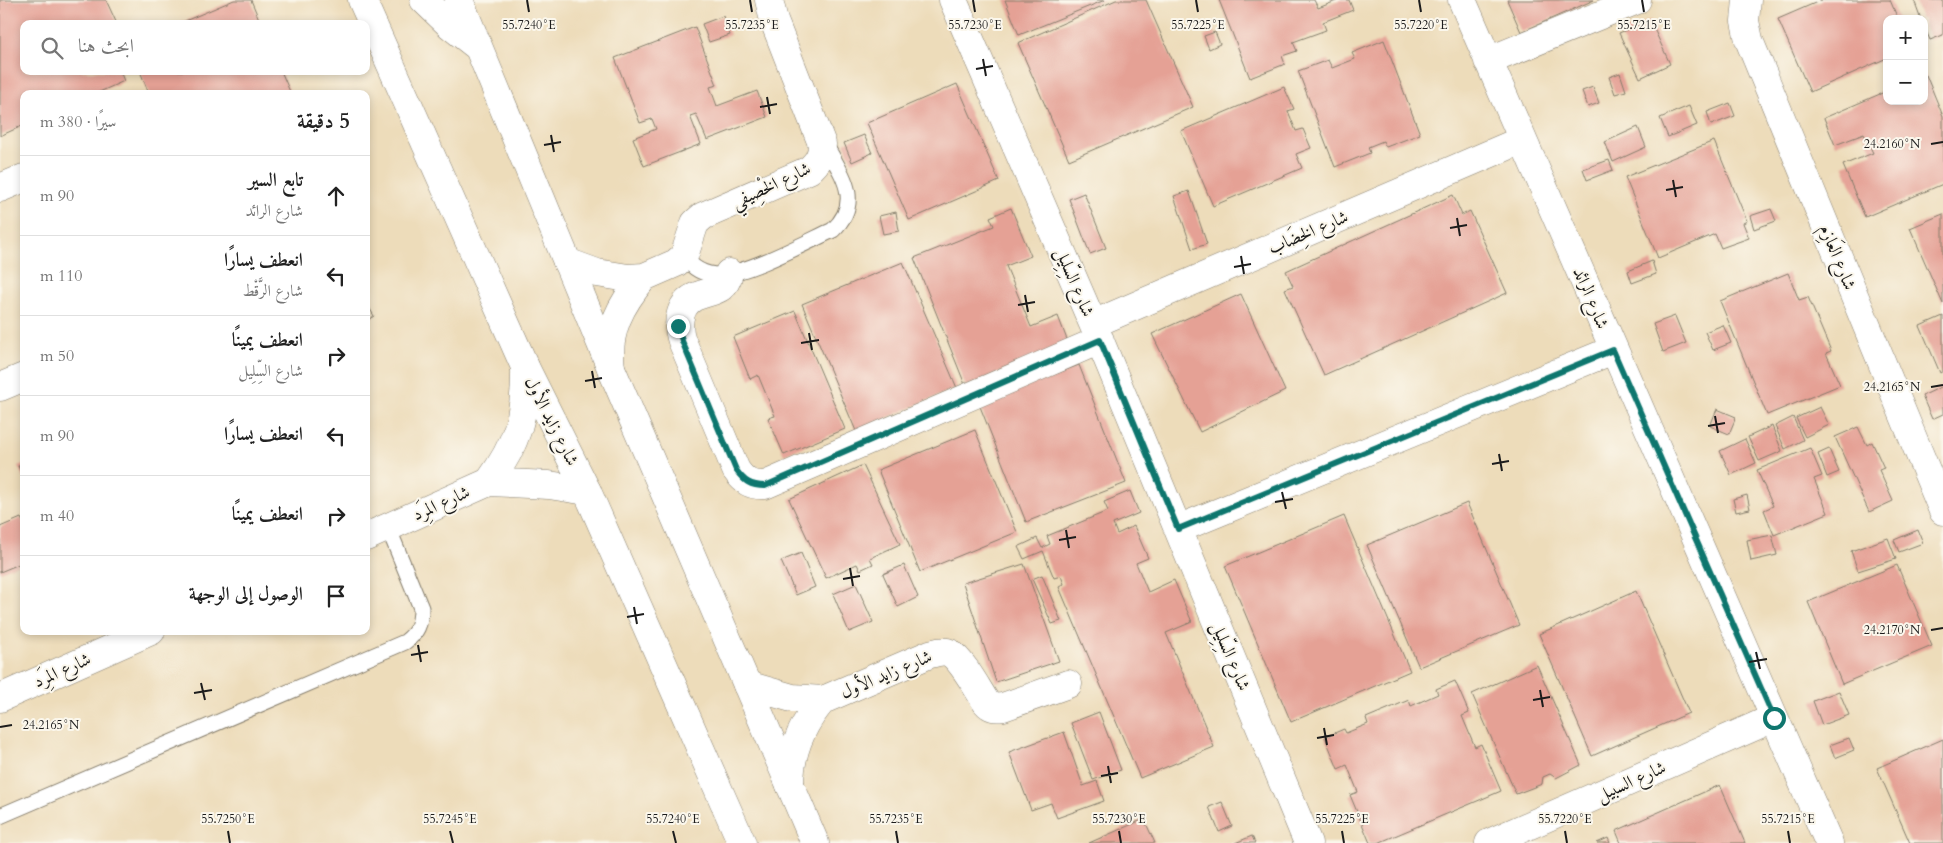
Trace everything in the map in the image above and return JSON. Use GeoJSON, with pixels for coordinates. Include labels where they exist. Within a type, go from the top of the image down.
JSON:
{"type":"FeatureCollection","features":[{"type":"Feature","properties":{"kind":"street","name":"شارع زايد الأول"},"geometry":{"type":"LineString","coordinates":[[362,0],[525,367],[587,491],[742,843]]}},
{"type":"Feature","properties":{"kind":"street"},"geometry":{"type":"LineString","coordinates":[[424,0],[450,25],[481,49]]}},
{"type":"Feature","properties":{"kind":"street","name":"شارع زايد الأول"},"geometry":{"type":"LineString","coordinates":[[460,0],[610,368],[815,843]]}},
{"type":"Feature","properties":{"kind":"street","name":"شارع الخْصِيفي"},"geometry":{"type":"LineString","coordinates":[[684,256],[695,223],[703,216],[809,170],[822,156],[819,132],[774,21],[769,0]]}},
{"type":"Feature","properties":{"kind":"street","name":"شارع السِّلِيل"},"geometry":{"type":"LineString","coordinates":[[953,0],[1096,332],[1308,843]]}},
{"type":"Feature","properties":{"kind":"street","name":"شارع الرائد"},"geometry":{"type":"LineString","coordinates":[[1462,0],[1829,843]]}},
{"type":"Feature","properties":{"kind":"street"},"geometry":{"type":"LineString","coordinates":[[1488,61],[1637,0]]}},
{"type":"Feature","properties":{"kind":"street","name":"شارع العَازِم"},"geometry":{"type":"LineString","coordinates":[[1744,1],[1748,40],[1943,511]]}},
{"type":"Feature","properties":{"kind":"street","name":"شارع الخِضَاب"},"geometry":{"type":"LineString","coordinates":[[729,273],[728,281],[724,286],[689,300],[683,309],[678,326],[682,341],[736,470],[748,483],[754,486],[765,486],[1096,332],[1522,140]]}},
{"type":"Feature","properties":{"kind":"street"},"geometry":{"type":"LineString","coordinates":[[0,188],[20,180]]}},
{"type":"Feature","properties":{"kind":"street"},"geometry":{"type":"LineString","coordinates":[[567,262],[597,273],[628,278],[644,277],[676,263],[684,256]]}},
{"type":"Feature","properties":{"kind":"street"},"geometry":{"type":"LineString","coordinates":[[610,368],[609,353],[615,320],[623,304],[644,277]]}},
{"type":"Feature","properties":{"kind":"street"},"geometry":{"type":"LineString","coordinates":[[1178,529],[1613,350]]}},
{"type":"Feature","properties":{"kind":"street","name":"شارع المِرَد"},"geometry":{"type":"LineString","coordinates":[[489,482],[504,462],[522,416],[526,392],[525,367]]}},
{"type":"Feature","properties":{"kind":"street"},"geometry":{"type":"LineString","coordinates":[[0,387],[20,379]]}},
{"type":"Feature","properties":{"kind":"street","name":"شارع المِرَد"},"geometry":{"type":"LineString","coordinates":[[377,532],[489,482],[549,485],[587,491]]}},
{"type":"Feature","properties":{"kind":"street","name":"شارع المِرَد"},"geometry":{"type":"LineString","coordinates":[[0,698],[142,635]]}},
{"type":"Feature","properties":{"kind":"street","name":"شارع زايد الأول"},"geometry":{"type":"LineString","coordinates":[[790,785],[790,770],[797,739],[812,712],[823,700],[930,654],[941,651],[950,653],[958,660],[990,707],[1002,708],[1068,684]]}},
{"type":"Feature","properties":{"kind":"street","name":"شارع زايد الأول"},"geometry":{"type":"LineString","coordinates":[[747,685],[792,698],[823,700]]}},
{"type":"Feature","properties":{"kind":"street","name":"شارع السبيل"},"geometry":{"type":"LineString","coordinates":[[1489,843],[1774,718]]}},
{"type":"Feature","properties":{"kind":"lane"},"geometry":{"type":"LineString","coordinates":[[684,256],[689,263],[703,273],[720,275],[756,265],[833,230],[842,221],[848,210],[846,185],[819,132]]}},
{"type":"Feature","properties":{"kind":"lane"},"geometry":{"type":"LineString","coordinates":[[0,816],[405,642],[413,636],[421,618],[421,608],[377,532]]}},
{"type":"Feature","properties":{"kind":"building"},"geometry":{"type":"Polygon","coordinates":[[[0,0],[106,0],[115,20],[20,20],[20,75],[122,75],[124,81],[104,90],[20,90],[20,127],[0,136],[0,0]]]}},
{"type":"Feature","properties":{"kind":"building"},"geometry":{"type":"Polygon","coordinates":[[[234,0],[251,0],[259,20],[187,20],[234,0]]]}},
{"type":"Feature","properties":{"kind":"building"},"geometry":{"type":"Polygon","coordinates":[[[1005,0],[1105,0],[1019,35],[1005,0]]]}},
{"type":"Feature","properties":{"kind":"building"},"geometry":{"type":"Polygon","coordinates":[[[1116,0],[1146,0],[1193,107],[1069,160],[1018,43],[1116,0]]]}},
{"type":"Feature","properties":{"kind":"building"},"geometry":{"type":"Polygon","coordinates":[[[1219,0],[1314,0],[1318,8],[1339,0],[1349,0],[1353,10],[1323,22],[1326,30],[1293,42],[1297,51],[1282,56],[1285,64],[1250,78],[1219,0]]]}},
{"type":"Feature","properties":{"kind":"building"},"geometry":{"type":"Polygon","coordinates":[[[1507,0],[1594,0],[1521,32],[1507,0]]]}},
{"type":"Feature","properties":{"kind":"building"},"geometry":{"type":"Polygon","coordinates":[[[1822,0],[1890,0],[1896,15],[1883,15],[1883,60],[1810,92],[1778,19],[1822,0]]]}},
{"type":"Feature","properties":{"kind":"building"},"geometry":{"type":"Polygon","coordinates":[[[1914,0],[1943,0],[1943,35],[1930,40],[1928,35],[1928,15],[1920,15],[1914,0]]]}},
{"type":"Feature","properties":{"kind":"building"},"geometry":{"type":"Polygon","coordinates":[[[723,16],[730,35],[709,42],[702,24],[723,16]]]}},
{"type":"Feature","properties":{"kind":"building"},"geometry":{"type":"Polygon","coordinates":[[[1650,20],[1670,64],[1640,78],[1619,33],[1650,20]]]}},
{"type":"Feature","properties":{"kind":"building"},"geometry":{"type":"Polygon","coordinates":[[[695,27],[717,85],[710,87],[717,106],[757,91],[767,117],[707,140],[696,114],[690,116],[701,144],[644,166],[633,138],[656,129],[652,119],[640,123],[615,58],[695,27]]]}},
{"type":"Feature","properties":{"kind":"building"},"geometry":{"type":"Polygon","coordinates":[[[1215,32],[1220,44],[1209,49],[1204,36],[1215,32]]]}},
{"type":"Feature","properties":{"kind":"building"},"geometry":{"type":"Polygon","coordinates":[[[1384,40],[1420,134],[1386,147],[1383,141],[1368,147],[1370,153],[1335,167],[1298,71],[1328,60],[1332,68],[1355,59],[1352,53],[1384,40]]]}},
{"type":"Feature","properties":{"kind":"building"},"geometry":{"type":"Polygon","coordinates":[[[1620,73],[1626,91],[1615,94],[1609,77],[1620,73]]]}},
{"type":"Feature","properties":{"kind":"building"},"geometry":{"type":"Polygon","coordinates":[[[142,75],[283,75],[289,90],[147,90],[142,75]]]}},
{"type":"Feature","properties":{"kind":"building"},"geometry":{"type":"Polygon","coordinates":[[[1928,80],[1943,116],[1943,184],[1865,217],[1843,165],[1873,153],[1864,134],[1835,145],[1824,118],[1883,93],[1883,105],[1928,105],[1928,80]]]}},
{"type":"Feature","properties":{"kind":"building"},"geometry":{"type":"Polygon","coordinates":[[[957,84],[999,181],[909,220],[867,123],[957,84]]]}},
{"type":"Feature","properties":{"kind":"building"},"geometry":{"type":"Polygon","coordinates":[[[1284,87],[1294,109],[1288,111],[1296,131],[1303,129],[1311,148],[1296,154],[1302,168],[1213,206],[1181,131],[1284,87]]]}},
{"type":"Feature","properties":{"kind":"building"},"geometry":{"type":"Polygon","coordinates":[[[1593,87],[1599,103],[1588,107],[1582,91],[1593,87]]]}},
{"type":"Feature","properties":{"kind":"building"},"geometry":{"type":"Polygon","coordinates":[[[1730,103],[1735,116],[1711,125],[1707,112],[1730,103]]]}},
{"type":"Feature","properties":{"kind":"building"},"geometry":{"type":"Polygon","coordinates":[[[1689,106],[1697,125],[1668,137],[1660,118],[1689,106]]]}},
{"type":"Feature","properties":{"kind":"building"},"geometry":{"type":"Polygon","coordinates":[[[1638,127],[1646,147],[1613,162],[1605,142],[1638,127]]]}},
{"type":"Feature","properties":{"kind":"building"},"geometry":{"type":"Polygon","coordinates":[[[864,135],[872,153],[852,162],[844,143],[864,135]]]}},
{"type":"Feature","properties":{"kind":"building"},"geometry":{"type":"Polygon","coordinates":[[[1714,141],[1747,221],[1743,223],[1749,238],[1721,248],[1715,234],[1658,258],[1625,177],[1714,141]]]}},
{"type":"Feature","properties":{"kind":"building"},"geometry":{"type":"Polygon","coordinates":[[[1609,160],[1613,170],[1587,180],[1583,169],[1609,160]]]}},
{"type":"Feature","properties":{"kind":"building"},"geometry":{"type":"Polygon","coordinates":[[[1189,191],[1207,244],[1192,249],[1174,196],[1189,191]]]}},
{"type":"Feature","properties":{"kind":"building"},"geometry":{"type":"Polygon","coordinates":[[[1084,193],[1106,248],[1090,254],[1069,199],[1084,193]]]}},
{"type":"Feature","properties":{"kind":"building"},"geometry":{"type":"Polygon","coordinates":[[[1453,195],[1462,215],[1470,211],[1507,293],[1324,375],[1285,289],[1293,286],[1286,271],[1453,195]]]}},
{"type":"Feature","properties":{"kind":"building"},"geometry":{"type":"Polygon","coordinates":[[[1011,208],[1031,256],[1006,266],[1031,327],[1058,316],[1069,345],[966,387],[914,258],[994,226],[990,217],[1011,208]]]}},
{"type":"Feature","properties":{"kind":"building"},"geometry":{"type":"Polygon","coordinates":[[[1771,209],[1776,221],[1754,229],[1750,216],[1771,209]]]}},
{"type":"Feature","properties":{"kind":"building"},"geometry":{"type":"Polygon","coordinates":[[[896,212],[899,231],[883,234],[879,216],[896,212]]]}},
{"type":"Feature","properties":{"kind":"building"},"geometry":{"type":"Polygon","coordinates":[[[1943,214],[1943,304],[1910,228],[1943,214]]]}},
{"type":"Feature","properties":{"kind":"building"},"geometry":{"type":"Polygon","coordinates":[[[1652,261],[1656,274],[1632,283],[1628,271],[1652,261]]]}},
{"type":"Feature","properties":{"kind":"building"},"geometry":{"type":"Polygon","coordinates":[[[903,262],[957,388],[856,431],[802,304],[903,262]]]}},
{"type":"Feature","properties":{"kind":"building"},"geometry":{"type":"Polygon","coordinates":[[[1788,273],[1799,300],[1808,297],[1831,351],[1826,353],[1840,385],[1767,415],[1720,301],[1788,273]]]}},
{"type":"Feature","properties":{"kind":"building"},"geometry":{"type":"Polygon","coordinates":[[[1241,294],[1285,391],[1200,432],[1152,334],[1241,294]]]}},
{"type":"Feature","properties":{"kind":"building"},"geometry":{"type":"Polygon","coordinates":[[[370,309],[374,316],[370,318],[370,309]]]}},
{"type":"Feature","properties":{"kind":"building"},"geometry":{"type":"Polygon","coordinates":[[[795,311],[845,429],[784,455],[768,418],[775,416],[758,375],[750,379],[733,337],[795,311]]]}},
{"type":"Feature","properties":{"kind":"building"},"geometry":{"type":"Polygon","coordinates":[[[1675,316],[1686,343],[1663,352],[1653,324],[1675,316]]]}},
{"type":"Feature","properties":{"kind":"building"},"geometry":{"type":"Polygon","coordinates":[[[1943,316],[1943,371],[1940,373],[1920,326],[1943,316]]]}},
{"type":"Feature","properties":{"kind":"building"},"geometry":{"type":"Polygon","coordinates":[[[1723,325],[1731,343],[1713,350],[1705,332],[1723,325]]]}},
{"type":"Feature","properties":{"kind":"building"},"geometry":{"type":"Polygon","coordinates":[[[1079,365],[1126,483],[1026,522],[979,404],[1079,365]]]}},
{"type":"Feature","properties":{"kind":"building"},"geometry":{"type":"Polygon","coordinates":[[[1943,386],[1943,414],[1932,419],[1922,396],[1943,386]]]}},
{"type":"Feature","properties":{"kind":"building"},"geometry":{"type":"Polygon","coordinates":[[[1820,407],[1829,425],[1805,437],[1796,418],[1820,407]]]}},
{"type":"Feature","properties":{"kind":"building"},"geometry":{"type":"Polygon","coordinates":[[[1717,409],[1736,417],[1729,434],[1710,426],[1717,409]]]}},
{"type":"Feature","properties":{"kind":"building"},"geometry":{"type":"Polygon","coordinates":[[[1793,417],[1803,440],[1785,449],[1775,426],[1793,417]]]}},
{"type":"Feature","properties":{"kind":"building"},"geometry":{"type":"Polygon","coordinates":[[[1772,426],[1782,451],[1759,461],[1748,437],[1772,426]]]}},
{"type":"Feature","properties":{"kind":"building"},"geometry":{"type":"Polygon","coordinates":[[[1858,427],[1867,445],[1872,442],[1884,468],[1879,470],[1893,501],[1869,512],[1835,437],[1858,427]]]}},
{"type":"Feature","properties":{"kind":"building"},"geometry":{"type":"Polygon","coordinates":[[[975,430],[1017,532],[920,572],[878,470],[975,430]]]}},
{"type":"Feature","properties":{"kind":"building"},"geometry":{"type":"Polygon","coordinates":[[[1745,439],[1756,463],[1731,475],[1720,451],[1745,439]]]}},
{"type":"Feature","properties":{"kind":"building"},"geometry":{"type":"Polygon","coordinates":[[[1810,448],[1822,476],[1814,479],[1828,513],[1774,535],[1764,510],[1773,506],[1757,470],[1810,448]]]}},
{"type":"Feature","properties":{"kind":"building"},"geometry":{"type":"Polygon","coordinates":[[[1829,449],[1839,472],[1827,477],[1818,454],[1829,449]]]}},
{"type":"Feature","properties":{"kind":"building"},"geometry":{"type":"Polygon","coordinates":[[[863,465],[900,544],[870,558],[873,564],[860,570],[857,564],[826,578],[789,499],[863,465]]]}},
{"type":"Feature","properties":{"kind":"building"},"geometry":{"type":"Polygon","coordinates":[[[1130,491],[1139,513],[1113,524],[1117,534],[1134,526],[1148,558],[1136,563],[1148,592],[1174,580],[1192,622],[1166,633],[1214,747],[1140,778],[1059,587],[1064,584],[1061,576],[1054,578],[1043,551],[1024,559],[1018,547],[1037,538],[1042,548],[1050,544],[1047,536],[1108,511],[1104,502],[1130,491]]]}},
{"type":"Feature","properties":{"kind":"building"},"geometry":{"type":"Polygon","coordinates":[[[1747,495],[1750,509],[1736,512],[1733,499],[1747,495]]]}},
{"type":"Feature","properties":{"kind":"building"},"geometry":{"type":"Polygon","coordinates":[[[1467,503],[1519,625],[1419,667],[1367,545],[1467,503]]]}},
{"type":"Feature","properties":{"kind":"building"},"geometry":{"type":"Polygon","coordinates":[[[1344,516],[1410,671],[1291,722],[1225,566],[1344,516]]]}},
{"type":"Feature","properties":{"kind":"building"},"geometry":{"type":"Polygon","coordinates":[[[20,518],[20,564],[0,572],[0,527],[20,518]]]}},
{"type":"Feature","properties":{"kind":"building"},"geometry":{"type":"Polygon","coordinates":[[[1918,530],[1923,543],[1899,552],[1894,540],[1918,530]]]}},
{"type":"Feature","properties":{"kind":"building"},"geometry":{"type":"Polygon","coordinates":[[[1772,535],[1777,555],[1751,561],[1747,540],[1772,535]]]}},
{"type":"Feature","properties":{"kind":"building"},"geometry":{"type":"Polygon","coordinates":[[[1888,538],[1896,559],[1858,571],[1851,551],[1888,538]]]}},
{"type":"Feature","properties":{"kind":"building"},"geometry":{"type":"Polygon","coordinates":[[[801,553],[815,587],[796,595],[781,561],[801,553]]]}},
{"type":"Feature","properties":{"kind":"building"},"geometry":{"type":"Polygon","coordinates":[[[1024,564],[1059,661],[996,682],[963,583],[1024,564]]]}},
{"type":"Feature","properties":{"kind":"building"},"geometry":{"type":"Polygon","coordinates":[[[904,565],[918,597],[898,607],[883,574],[904,565]]]}},
{"type":"Feature","properties":{"kind":"building"},"geometry":{"type":"Polygon","coordinates":[[[1897,565],[1932,646],[1842,684],[1808,602],[1897,565]]]}},
{"type":"Feature","properties":{"kind":"building"},"geometry":{"type":"Polygon","coordinates":[[[1042,575],[1061,621],[1052,624],[1032,579],[1042,575]]]}},
{"type":"Feature","properties":{"kind":"building"},"geometry":{"type":"Polygon","coordinates":[[[856,584],[873,622],[849,632],[833,594],[856,584]]]}},
{"type":"Feature","properties":{"kind":"building"},"geometry":{"type":"Polygon","coordinates":[[[1636,591],[1689,713],[1592,756],[1539,634],[1636,591]]]}},
{"type":"Feature","properties":{"kind":"building"},"geometry":{"type":"Polygon","coordinates":[[[1537,665],[1581,765],[1556,778],[1550,774],[1543,777],[1542,784],[1516,794],[1472,694],[1537,665]]]}},
{"type":"Feature","properties":{"kind":"building"},"geometry":{"type":"Polygon","coordinates":[[[1455,681],[1469,713],[1462,716],[1475,747],[1481,744],[1501,791],[1378,843],[1370,843],[1350,795],[1358,792],[1347,765],[1338,769],[1325,737],[1344,729],[1346,733],[1368,724],[1366,718],[1409,700],[1411,706],[1438,694],[1436,689],[1455,681]]]}},
{"type":"Feature","properties":{"kind":"building"},"geometry":{"type":"Polygon","coordinates":[[[1839,691],[1849,715],[1822,725],[1813,701],[1839,691]]]}},
{"type":"Feature","properties":{"kind":"building"},"geometry":{"type":"Polygon","coordinates":[[[1099,712],[1121,770],[1093,780],[1071,723],[1099,712]]]}},
{"type":"Feature","properties":{"kind":"building"},"geometry":{"type":"Polygon","coordinates":[[[1064,732],[1083,786],[1097,781],[1104,801],[1057,818],[1051,803],[1031,810],[1009,752],[1064,732]]]}},
{"type":"Feature","properties":{"kind":"building"},"geometry":{"type":"Polygon","coordinates":[[[1849,738],[1854,750],[1835,758],[1830,745],[1849,738]]]}},
{"type":"Feature","properties":{"kind":"building"},"geometry":{"type":"Polygon","coordinates":[[[1943,739],[1943,843],[1910,843],[1877,768],[1943,739]]]}},
{"type":"Feature","properties":{"kind":"building"},"geometry":{"type":"Polygon","coordinates":[[[1720,785],[1745,843],[1621,843],[1616,831],[1720,785]]]}},
{"type":"Feature","properties":{"kind":"building"},"geometry":{"type":"Polygon","coordinates":[[[1222,802],[1232,826],[1219,832],[1209,807],[1222,802]]]}},
{"type":"Feature","properties":{"kind":"building"},"geometry":{"type":"Polygon","coordinates":[[[1144,819],[1155,843],[1089,843],[1144,819]]]}},
{"type":"Feature","properties":{"kind":"building"},"geometry":{"type":"Polygon","coordinates":[[[1252,836],[1255,843],[1235,843],[1252,836]]]}},
{"type":"Feature","properties":{"kind":"building"},"geometry":{"type":"Polygon","coordinates":[[[1608,838],[1610,843],[1597,843],[1608,838]]]}},
{"type":"Feature","properties":{"kind":"route"},"geometry":{"type":"LineString","coordinates":[[678,326],[682,341],[734,461],[736,470],[741,477],[754,486],[765,486],[1100,340],[1178,529],[1613,350],[1774,718]]}}]}
